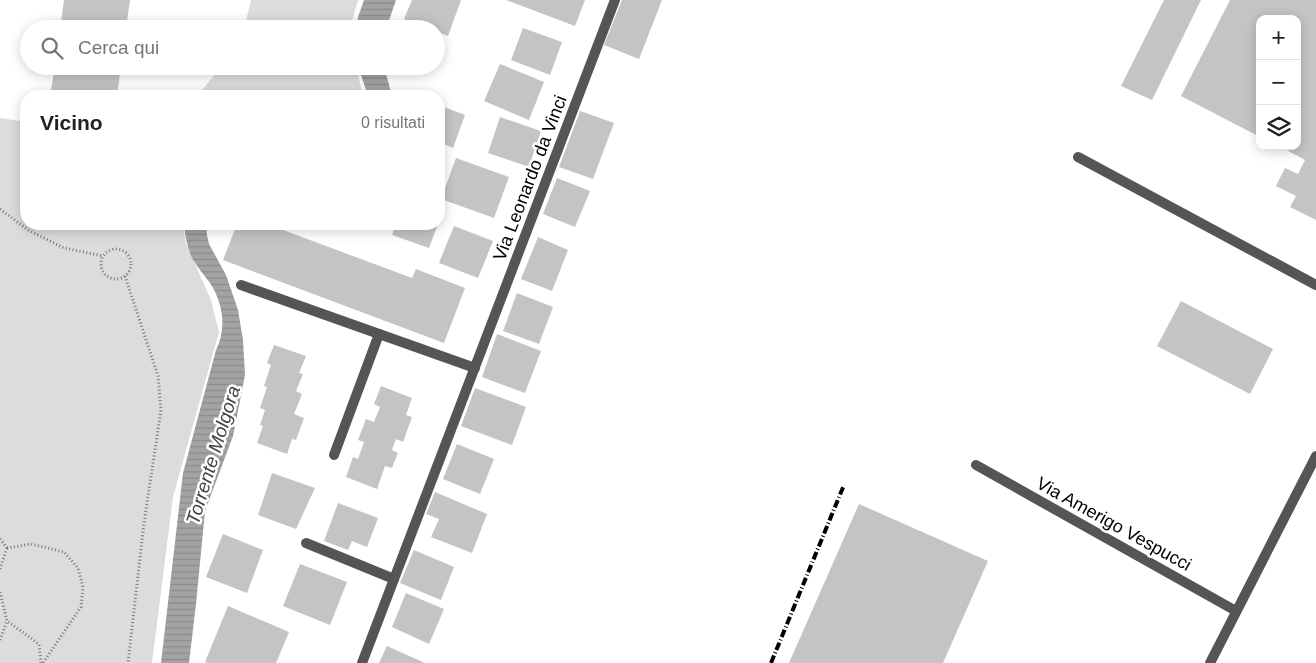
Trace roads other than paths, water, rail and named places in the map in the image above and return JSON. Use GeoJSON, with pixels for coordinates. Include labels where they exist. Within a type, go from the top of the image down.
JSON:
{"type":"FeatureCollection","features":[{"type":"Feature","properties":{"kind":"street","name":"Via Leonardo da Vinci"},"geometry":{"type":"LineString","coordinates":[[362,663],[615,0]]}},
{"type":"Feature","properties":{"kind":"street"},"geometry":{"type":"LineString","coordinates":[[1078,157],[1316,285]]}},
{"type":"Feature","properties":{"kind":"street"},"geometry":{"type":"LineString","coordinates":[[241,285],[474,368]]}},
{"type":"Feature","properties":{"kind":"street"},"geometry":{"type":"LineString","coordinates":[[334,455],[379,334]]}},
{"type":"Feature","properties":{"kind":"street"},"geometry":{"type":"LineString","coordinates":[[1210,663],[1316,456]]}},
{"type":"Feature","properties":{"kind":"street","name":"Via Amerigo Vespucci"},"geometry":{"type":"LineString","coordinates":[[976,465],[1236,611]]}},
{"type":"Feature","properties":{"kind":"street"},"geometry":{"type":"LineString","coordinates":[[306,543],[394,579]]}},
{"type":"Feature","properties":{"kind":"water"},"geometry":{"type":"Polygon","coordinates":[[[364,0],[396,0],[389,20],[358,20],[364,0]]]}},
{"type":"Feature","properties":{"kind":"water"},"geometry":{"type":"Polygon","coordinates":[[[361,75],[386,75],[390,90],[366,90],[361,75]]]}},
{"type":"Feature","properties":{"kind":"water","name":"Torrente Molgora"},"geometry":{"type":"Polygon","coordinates":[[[185,230],[207,230],[209,244],[226,275],[238,310],[243,340],[245,375],[233,436],[205,511],[189,663],[161,663],[183,473],[222,333],[221,307],[218,299],[210,283],[192,258],[185,230]]]}},
{"type":"Feature","properties":{"kind":"railway"},"geometry":{"type":"LineString","coordinates":[[771,663],[844,485]]}}]}
